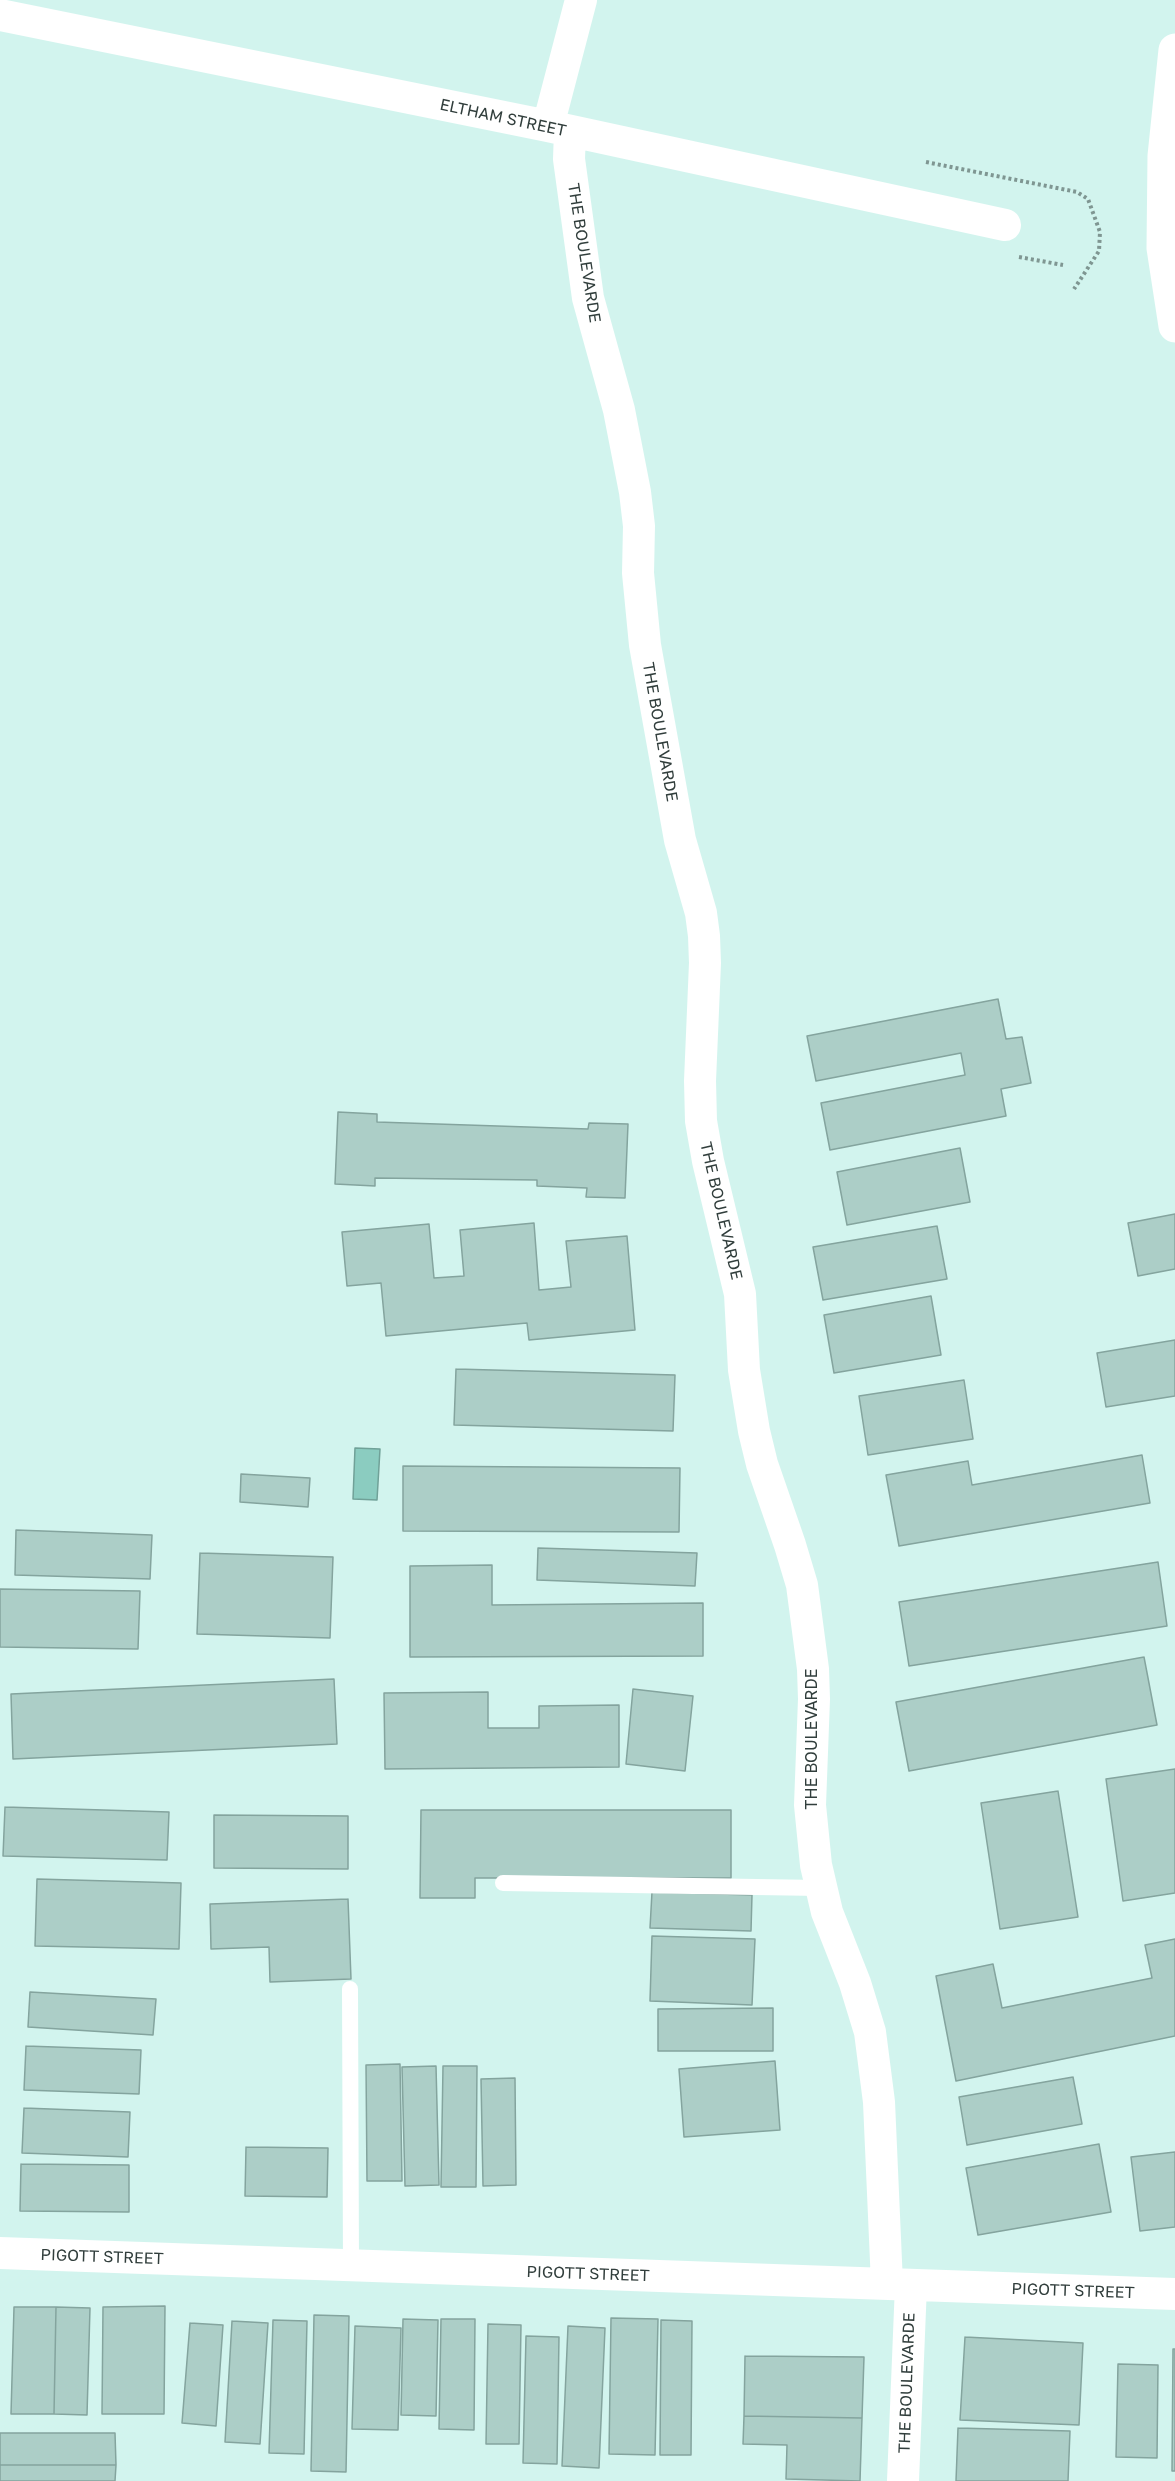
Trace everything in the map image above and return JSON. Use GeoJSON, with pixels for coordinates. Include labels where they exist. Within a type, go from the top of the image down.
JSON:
{"type":"FeatureCollection","features":[{"type":"Feature","properties":{"kind":"highway"},"geometry":{"type":"LineString","coordinates":[[1175,50],[1164,156],[1163,248],[1175,326]]}},
{"type":"Feature","properties":{"kind":"street","name":"THE BOULEVARDE"},"geometry":{"type":"LineString","coordinates":[[580,0],[559,129],[569,159],[588,298],[619,410],[635,492],[639,526],[638,573],[645,645],[680,840],[704,936],[701,1121],[708,1161],[740,1294],[744,1370],[754,1431],[770,1491],[802,1585],[813,1669],[811,1826],[820,1888],[855,1983],[870,2032],[899,2285],[903,2481]]}},
{"type":"Feature","properties":{"kind":"street","name":"ELTHAM STREET"},"geometry":{"type":"LineString","coordinates":[[0,15],[559,129],[1005,225]]}},
{"type":"Feature","properties":{"kind":"street","name":"PIGOTT STREET"},"geometry":{"type":"LineString","coordinates":[[0,2253],[1175,2294]]}},
{"type":"Feature","properties":{"kind":"lane"},"geometry":{"type":"LineString","coordinates":[[503,1883],[820,1888]]}},
{"type":"Feature","properties":{"kind":"lane"},"geometry":{"type":"LineString","coordinates":[[350,1989],[351,2265]]}},
{"type":"Feature","properties":{"kind":"path"},"geometry":{"type":"LineString","coordinates":[[926,162],[1077,192],[1088,199],[1100,232],[1099,251],[1074,290]]}},
{"type":"Feature","properties":{"kind":"shaded area"},"geometry":{"type":"Polygon","coordinates":[[[355,1448],[380,1449],[377,1500],[353,1499],[355,1448]]]}},
{"type":"Feature","properties":{"kind":"building"},"geometry":{"type":"Polygon","coordinates":[[[998,999],[1006,1039],[1022,1037],[1031,1083],[1001,1089],[1006,1116],[830,1150],[821,1103],[965,1075],[961,1053],[816,1081],[807,1036],[998,999]]]}},
{"type":"Feature","properties":{"kind":"building"},"geometry":{"type":"Polygon","coordinates":[[[338,1112],[377,1114],[377,1122],[588,1129],[589,1123],[628,1124],[625,1198],[586,1197],[587,1188],[537,1186],[537,1180],[375,1178],[375,1186],[335,1184],[338,1112]]]}},
{"type":"Feature","properties":{"kind":"building"},"geometry":{"type":"Polygon","coordinates":[[[960,1148],[970,1202],[847,1225],[837,1172],[960,1148]]]}},
{"type":"Feature","properties":{"kind":"building"},"geometry":{"type":"Polygon","coordinates":[[[1175,1214],[1175,1269],[1138,1276],[1128,1223],[1175,1214]]]}},
{"type":"Feature","properties":{"kind":"building"},"geometry":{"type":"Polygon","coordinates":[[[534,1223],[539,1290],[571,1287],[566,1241],[627,1236],[635,1330],[529,1340],[527,1323],[386,1336],[381,1283],[347,1286],[342,1232],[429,1224],[434,1278],[464,1276],[460,1230],[534,1223]]]}},
{"type":"Feature","properties":{"kind":"building"},"geometry":{"type":"Polygon","coordinates":[[[937,1226],[947,1279],[823,1300],[813,1247],[937,1226]]]}},
{"type":"Feature","properties":{"kind":"building"},"geometry":{"type":"Polygon","coordinates":[[[931,1296],[941,1355],[834,1373],[824,1315],[931,1296]]]}},
{"type":"Feature","properties":{"kind":"building"},"geometry":{"type":"Polygon","coordinates":[[[1175,1340],[1175,1396],[1106,1407],[1097,1353],[1175,1340]]]}},
{"type":"Feature","properties":{"kind":"building"},"geometry":{"type":"Polygon","coordinates":[[[456,1369],[675,1375],[673,1431],[454,1425],[456,1369]]]}},
{"type":"Feature","properties":{"kind":"building"},"geometry":{"type":"Polygon","coordinates":[[[964,1380],[973,1439],[868,1455],[859,1396],[964,1380]]]}},
{"type":"Feature","properties":{"kind":"building"},"geometry":{"type":"Polygon","coordinates":[[[1142,1455],[1150,1503],[899,1546],[886,1475],[968,1461],[972,1485],[1142,1455]]]}},
{"type":"Feature","properties":{"kind":"building"},"geometry":{"type":"Polygon","coordinates":[[[403,1466],[680,1468],[679,1532],[403,1531],[403,1466]]]}},
{"type":"Feature","properties":{"kind":"building"},"geometry":{"type":"Polygon","coordinates":[[[241,1474],[310,1478],[308,1507],[240,1502],[241,1474]]]}},
{"type":"Feature","properties":{"kind":"building"},"geometry":{"type":"Polygon","coordinates":[[[16,1530],[152,1535],[150,1579],[15,1575],[16,1530]]]}},
{"type":"Feature","properties":{"kind":"building"},"geometry":{"type":"Polygon","coordinates":[[[538,1548],[697,1553],[695,1586],[537,1580],[538,1548]]]}},
{"type":"Feature","properties":{"kind":"building"},"geometry":{"type":"Polygon","coordinates":[[[200,1553],[333,1557],[330,1638],[197,1634],[200,1553]]]}},
{"type":"Feature","properties":{"kind":"building"},"geometry":{"type":"Polygon","coordinates":[[[1158,1562],[1167,1626],[909,1666],[899,1602],[1158,1562]]]}},
{"type":"Feature","properties":{"kind":"building"},"geometry":{"type":"Polygon","coordinates":[[[492,1565],[492,1605],[703,1603],[703,1656],[410,1657],[410,1566],[492,1565]]]}},
{"type":"Feature","properties":{"kind":"building"},"geometry":{"type":"Polygon","coordinates":[[[0,1589],[140,1591],[138,1649],[0,1647],[0,1589]]]}},
{"type":"Feature","properties":{"kind":"building"},"geometry":{"type":"Polygon","coordinates":[[[1144,1657],[1157,1725],[909,1771],[896,1702],[1144,1657]]]}},
{"type":"Feature","properties":{"kind":"building"},"geometry":{"type":"Polygon","coordinates":[[[334,1679],[337,1744],[13,1759],[11,1694],[334,1679]]]}},
{"type":"Feature","properties":{"kind":"building"},"geometry":{"type":"Polygon","coordinates":[[[633,1689],[693,1696],[685,1771],[626,1764],[633,1689]]]}},
{"type":"Feature","properties":{"kind":"building"},"geometry":{"type":"Polygon","coordinates":[[[488,1692],[488,1728],[539,1728],[539,1706],[619,1705],[619,1767],[385,1769],[384,1693],[488,1692]]]}},
{"type":"Feature","properties":{"kind":"building"},"geometry":{"type":"Polygon","coordinates":[[[1175,1769],[1175,1893],[1123,1901],[1106,1779],[1175,1769]]]}},
{"type":"Feature","properties":{"kind":"building"},"geometry":{"type":"Polygon","coordinates":[[[1058,1791],[1078,1917],[1000,1929],[981,1803],[1058,1791]]]}},
{"type":"Feature","properties":{"kind":"building"},"geometry":{"type":"Polygon","coordinates":[[[5,1807],[169,1812],[167,1860],[3,1856],[5,1807]]]}},
{"type":"Feature","properties":{"kind":"building"},"geometry":{"type":"Polygon","coordinates":[[[421,1810],[731,1810],[731,1878],[475,1878],[475,1898],[420,1898],[421,1810]]]}},
{"type":"Feature","properties":{"kind":"building"},"geometry":{"type":"Polygon","coordinates":[[[214,1815],[348,1816],[348,1869],[214,1868],[214,1815]]]}},
{"type":"Feature","properties":{"kind":"building"},"geometry":{"type":"Polygon","coordinates":[[[37,1879],[181,1883],[179,1949],[35,1946],[37,1879]]]}},
{"type":"Feature","properties":{"kind":"building"},"geometry":{"type":"Polygon","coordinates":[[[652,1892],[752,1895],[751,1931],[650,1928],[652,1892]]]}},
{"type":"Feature","properties":{"kind":"building"},"geometry":{"type":"Polygon","coordinates":[[[348,1899],[351,1979],[270,1982],[269,1947],[211,1949],[210,1904],[348,1899]]]}},
{"type":"Feature","properties":{"kind":"building"},"geometry":{"type":"Polygon","coordinates":[[[652,1936],[755,1939],[752,2005],[650,2001],[652,1936]]]}},
{"type":"Feature","properties":{"kind":"building"},"geometry":{"type":"Polygon","coordinates":[[[1175,1939],[1175,2036],[956,2081],[936,1976],[993,1964],[1002,2008],[1152,1978],[1145,1945],[1175,1939]]]}},
{"type":"Feature","properties":{"kind":"building"},"geometry":{"type":"Polygon","coordinates":[[[30,1992],[156,1999],[153,2035],[28,2027],[30,1992]]]}},
{"type":"Feature","properties":{"kind":"building"},"geometry":{"type":"Polygon","coordinates":[[[773,2008],[773,2051],[658,2051],[658,2009],[773,2008]]]}},
{"type":"Feature","properties":{"kind":"building"},"geometry":{"type":"Polygon","coordinates":[[[26,2046],[141,2050],[139,2094],[24,2090],[26,2046]]]}},
{"type":"Feature","properties":{"kind":"building"},"geometry":{"type":"Polygon","coordinates":[[[775,2061],[780,2130],[684,2137],[679,2069],[775,2061]]]}},
{"type":"Feature","properties":{"kind":"building"},"geometry":{"type":"Polygon","coordinates":[[[400,2064],[402,2181],[367,2181],[366,2065],[400,2064]]]}},
{"type":"Feature","properties":{"kind":"building"},"geometry":{"type":"Polygon","coordinates":[[[436,2066],[439,2185],[405,2186],[402,2067],[436,2066]]]}},
{"type":"Feature","properties":{"kind":"building"},"geometry":{"type":"Polygon","coordinates":[[[443,2066],[477,2066],[476,2187],[441,2187],[443,2066]]]}},
{"type":"Feature","properties":{"kind":"building"},"geometry":{"type":"Polygon","coordinates":[[[1073,2077],[1082,2124],[967,2145],[959,2097],[1073,2077]]]}},
{"type":"Feature","properties":{"kind":"building"},"geometry":{"type":"Polygon","coordinates":[[[515,2078],[516,2185],[483,2186],[481,2079],[515,2078]]]}},
{"type":"Feature","properties":{"kind":"building"},"geometry":{"type":"Polygon","coordinates":[[[24,2108],[130,2112],[128,2157],[22,2153],[24,2108]]]}},
{"type":"Feature","properties":{"kind":"building"},"geometry":{"type":"Polygon","coordinates":[[[1099,2144],[1111,2212],[978,2235],[966,2168],[1099,2144]]]}},
{"type":"Feature","properties":{"kind":"building"},"geometry":{"type":"Polygon","coordinates":[[[246,2147],[328,2148],[327,2197],[245,2196],[246,2147]]]}},
{"type":"Feature","properties":{"kind":"building"},"geometry":{"type":"Polygon","coordinates":[[[1175,2152],[1175,2227],[1140,2231],[1131,2157],[1175,2152]]]}},
{"type":"Feature","properties":{"kind":"building"},"geometry":{"type":"Polygon","coordinates":[[[21,2164],[129,2165],[129,2212],[20,2211],[21,2164]]]}},
{"type":"Feature","properties":{"kind":"building"},"geometry":{"type":"Polygon","coordinates":[[[165,2306],[164,2414],[102,2414],[103,2307],[165,2306]]]}},
{"type":"Feature","properties":{"kind":"building"},"geometry":{"type":"Polygon","coordinates":[[[14,2307],[56,2307],[54,2414],[11,2414],[14,2307]]]}},
{"type":"Feature","properties":{"kind":"building"},"geometry":{"type":"Polygon","coordinates":[[[56,2307],[90,2308],[87,2415],[54,2414],[56,2307]]]}},
{"type":"Feature","properties":{"kind":"building"},"geometry":{"type":"Polygon","coordinates":[[[314,2315],[349,2316],[346,2472],[311,2471],[314,2315]]]}},
{"type":"Feature","properties":{"kind":"building"},"geometry":{"type":"Polygon","coordinates":[[[611,2318],[658,2319],[655,2455],[609,2454],[611,2318]]]}},
{"type":"Feature","properties":{"kind":"building"},"geometry":{"type":"Polygon","coordinates":[[[403,2319],[438,2320],[436,2416],[401,2415],[403,2319]]]}},
{"type":"Feature","properties":{"kind":"building"},"geometry":{"type":"Polygon","coordinates":[[[441,2319],[475,2319],[474,2430],[439,2429],[441,2319]]]}},
{"type":"Feature","properties":{"kind":"building"},"geometry":{"type":"Polygon","coordinates":[[[273,2320],[307,2321],[304,2454],[269,2453],[273,2320]]]}},
{"type":"Feature","properties":{"kind":"building"},"geometry":{"type":"Polygon","coordinates":[[[661,2320],[692,2321],[691,2455],[660,2455],[661,2320]]]}},
{"type":"Feature","properties":{"kind":"building"},"geometry":{"type":"Polygon","coordinates":[[[232,2321],[268,2323],[260,2444],[225,2442],[232,2321]]]}},
{"type":"Feature","properties":{"kind":"building"},"geometry":{"type":"Polygon","coordinates":[[[190,2323],[223,2325],[216,2426],[182,2423],[190,2323]]]}},
{"type":"Feature","properties":{"kind":"building"},"geometry":{"type":"Polygon","coordinates":[[[488,2324],[521,2325],[519,2444],[486,2444],[488,2324]]]}},
{"type":"Feature","properties":{"kind":"building"},"geometry":{"type":"Polygon","coordinates":[[[355,2326],[401,2328],[398,2430],[352,2429],[355,2326]]]}},
{"type":"Feature","properties":{"kind":"building"},"geometry":{"type":"Polygon","coordinates":[[[568,2326],[605,2328],[599,2468],[562,2466],[568,2326]]]}},
{"type":"Feature","properties":{"kind":"building"},"geometry":{"type":"Polygon","coordinates":[[[526,2336],[559,2337],[557,2464],[523,2463],[526,2336]]]}},
{"type":"Feature","properties":{"kind":"building"},"geometry":{"type":"Polygon","coordinates":[[[965,2337],[1083,2343],[1079,2425],[960,2420],[965,2337]]]}},
{"type":"Feature","properties":{"kind":"building"},"geometry":{"type":"Polygon","coordinates":[[[1173,2349],[1175,2349],[1175,2471],[1172,2471],[1173,2349]]]}},
{"type":"Feature","properties":{"kind":"building"},"geometry":{"type":"Polygon","coordinates":[[[745,2356],[864,2357],[862,2418],[744,2416],[745,2356]]]}},
{"type":"Feature","properties":{"kind":"building"},"geometry":{"type":"Polygon","coordinates":[[[1118,2364],[1158,2365],[1157,2458],[1116,2457],[1118,2364]]]}},
{"type":"Feature","properties":{"kind":"building"},"geometry":{"type":"Polygon","coordinates":[[[744,2416],[862,2418],[860,2481],[786,2479],[787,2445],[743,2444],[744,2416]]]}},
{"type":"Feature","properties":{"kind":"building"},"geometry":{"type":"Polygon","coordinates":[[[958,2428],[1070,2431],[1068,2481],[956,2481],[958,2428]]]}},
{"type":"Feature","properties":{"kind":"building"},"geometry":{"type":"Polygon","coordinates":[[[0,2433],[115,2433],[116,2465],[0,2465],[0,2433]]]}},
{"type":"Feature","properties":{"kind":"building"},"geometry":{"type":"Polygon","coordinates":[[[0,2465],[116,2465],[115,2481],[0,2481],[0,2465]]]}}]}
